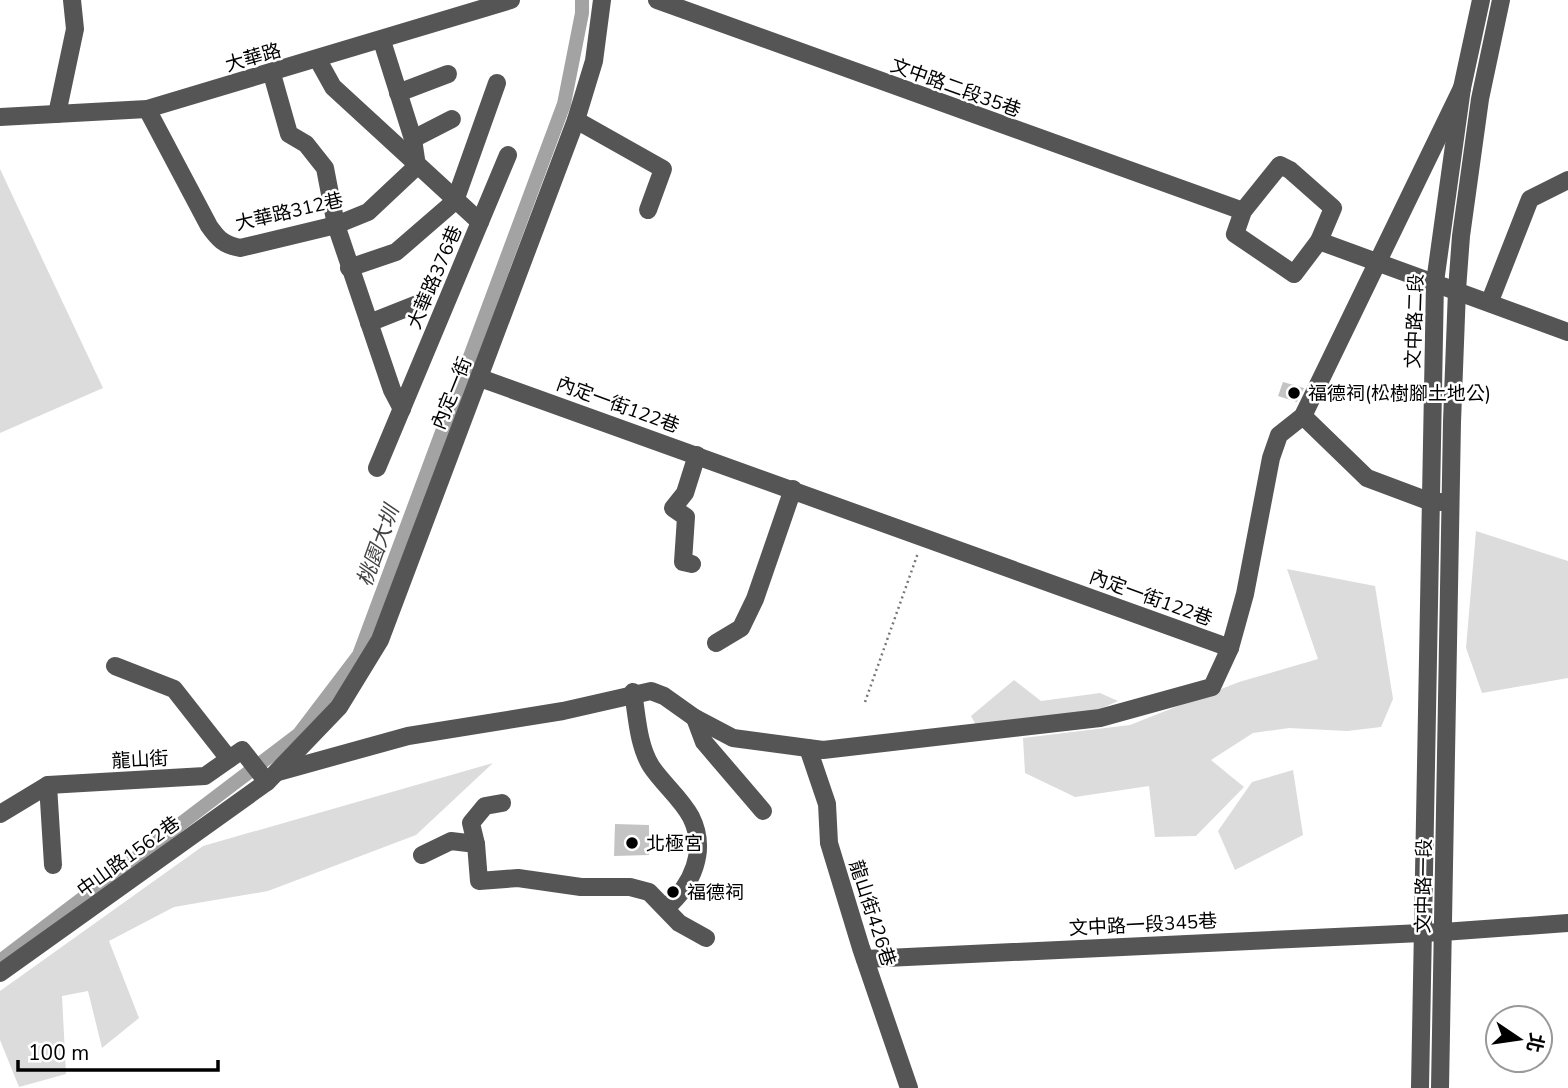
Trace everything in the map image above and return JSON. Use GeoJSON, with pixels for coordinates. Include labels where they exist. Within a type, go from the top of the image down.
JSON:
{"type":"FeatureCollection","features":[{"type":"Feature","properties":{"kind":"street"},"geometry":{"type":"LineString","coordinates":[[57,114],[75,29],[72,0]]}},
{"type":"Feature","properties":{"kind":"street","name":"大華路"},"geometry":{"type":"LineString","coordinates":[[0,117],[147,109],[272,74],[511,0]]}},
{"type":"Feature","properties":{"kind":"street","name":"內定一街"},"geometry":{"type":"LineString","coordinates":[[270,778],[339,707],[380,640],[576,120],[594,61],[602,0]]}},
{"type":"Feature","properties":{"kind":"street","name":"文中路二段35巷"},"geometry":{"type":"LineString","coordinates":[[657,0],[1242,211]]}},
{"type":"Feature","properties":{"kind":"street","name":"文中路二段"},"geometry":{"type":"LineString","coordinates":[[1427,690],[1435,282],[1462,88],[1481,0]]}},
{"type":"Feature","properties":{"kind":"street"},"geometry":{"type":"LineString","coordinates":[[1428,644],[1448,644],[1457,290],[1461,236],[1480,99],[1501,0]]}},
{"type":"Feature","properties":{"kind":"street"},"geometry":{"type":"LineString","coordinates":[[382,41],[413,139],[417,166]]}},
{"type":"Feature","properties":{"kind":"street","name":"大華路376巷"},"geometry":{"type":"LineString","coordinates":[[318,60],[333,87],[480,222],[377,468]]}},
{"type":"Feature","properties":{"kind":"street"},"geometry":{"type":"LineString","coordinates":[[272,74],[289,134],[306,144],[325,168],[336,225],[349,268],[392,390],[402,409]]}},
{"type":"Feature","properties":{"kind":"street"},"geometry":{"type":"LineString","coordinates":[[398,93],[447,74]]}},
{"type":"Feature","properties":{"kind":"street"},"geometry":{"type":"LineString","coordinates":[[349,268],[396,252],[455,201],[498,83]]}},
{"type":"Feature","properties":{"kind":"street","name":"內定一街122巷"},"geometry":{"type":"LineString","coordinates":[[480,378],[1230,648],[1245,594],[1271,458],[1279,435],[1303,416],[1379,265],[1462,88]]}},
{"type":"Feature","properties":{"kind":"street","name":"大華路312巷"},"geometry":{"type":"LineString","coordinates":[[147,109],[209,226],[219,240],[228,246],[240,248],[336,225],[368,212],[417,166]]}},
{"type":"Feature","properties":{"kind":"street"},"geometry":{"type":"LineString","coordinates":[[413,139],[452,120]]}},
{"type":"Feature","properties":{"kind":"street"},"geometry":{"type":"LineString","coordinates":[[576,120],[663,169],[649,210]]}},
{"type":"Feature","properties":{"kind":"street"},"geometry":{"type":"LineString","coordinates":[[480,222],[508,155]]}},
{"type":"Feature","properties":{"kind":"street"},"geometry":{"type":"LineString","coordinates":[[1280,165],[1290,170],[1333,208],[1320,241],[1294,274],[1235,234],[1242,211],[1280,165]]}},
{"type":"Feature","properties":{"kind":"street"},"geometry":{"type":"LineString","coordinates":[[1490,301],[1530,199],[1568,180]]}},
{"type":"Feature","properties":{"kind":"street"},"geometry":{"type":"LineString","coordinates":[[1320,241],[1379,265],[1490,301],[1568,332]]}},
{"type":"Feature","properties":{"kind":"street"},"geometry":{"type":"LineString","coordinates":[[369,323],[417,304]]}},
{"type":"Feature","properties":{"kind":"street"},"geometry":{"type":"LineString","coordinates":[[1303,416],[1367,478],[1431,502],[1451,502]]}},
{"type":"Feature","properties":{"kind":"street"},"geometry":{"type":"LineString","coordinates":[[692,564],[683,562],[686,517],[673,508],[685,493],[697,455]]}},
{"type":"Feature","properties":{"kind":"street"},"geometry":{"type":"LineString","coordinates":[[716,643],[741,628],[755,599],[793,489]]}},
{"type":"Feature","properties":{"kind":"street","name":"文中路一段"},"geometry":{"type":"LineString","coordinates":[[1440,1088],[1448,644]]}},
{"type":"Feature","properties":{"kind":"street"},"geometry":{"type":"LineString","coordinates":[[115,666],[174,689],[236,754],[270,778],[408,736],[563,711],[633,692],[651,691],[664,695],[695,718],[733,738],[823,750],[1100,718],[1212,687],[1230,648]]}},
{"type":"Feature","properties":{"kind":"street","name":"文中路一段"},"geometry":{"type":"LineString","coordinates":[[1420,1088],[1427,690]]}},
{"type":"Feature","properties":{"kind":"street"},"geometry":{"type":"LineString","coordinates":[[633,692],[641,740],[649,764],[690,815],[698,837],[695,867],[683,893],[666,908]]}},
{"type":"Feature","properties":{"kind":"street"},"geometry":{"type":"LineString","coordinates":[[695,718],[704,743],[763,811]]}},
{"type":"Feature","properties":{"kind":"street","name":"龍山街426巷"},"geometry":{"type":"LineString","coordinates":[[808,748],[827,804],[829,843],[909,1088]]}},
{"type":"Feature","properties":{"kind":"street","name":"龍山街"},"geometry":{"type":"LineString","coordinates":[[0,814],[48,785],[205,776],[236,754]]}},
{"type":"Feature","properties":{"kind":"street","name":"中山路1562巷"},"geometry":{"type":"LineString","coordinates":[[0,973],[270,778]]}},
{"type":"Feature","properties":{"kind":"street"},"geometry":{"type":"LineString","coordinates":[[48,785],[53,865]]}},
{"type":"Feature","properties":{"kind":"street"},"geometry":{"type":"LineString","coordinates":[[502,803],[485,806],[471,823],[479,881],[518,878],[581,887],[630,887],[649,892],[679,923],[706,938]]}},
{"type":"Feature","properties":{"kind":"street"},"geometry":{"type":"LineString","coordinates":[[422,855],[451,841],[476,844]]}},
{"type":"Feature","properties":{"kind":"street","name":"文中路一段345巷"},"geometry":{"type":"LineString","coordinates":[[865,959],[1443,932],[1568,923]]}},
{"type":"Feature","properties":{"kind":"path"},"geometry":{"type":"LineString","coordinates":[[865,702],[924,537]]}},
{"type":"Feature","properties":{"kind":"shaded area"},"geometry":{"type":"Polygon","coordinates":[[[0,169],[103,388],[0,433],[0,169]]]}},
{"type":"Feature","properties":{"kind":"shaded area"},"geometry":{"type":"Polygon","coordinates":[[[1476,531],[1568,561],[1568,678],[1482,693],[1466,648],[1476,531]]]}},
{"type":"Feature","properties":{"kind":"shaded area"},"geometry":{"type":"Polygon","coordinates":[[[1287,569],[1375,586],[1393,699],[1381,727],[1347,731],[1289,728],[1253,733],[1211,760],[1244,787],[1196,836],[1155,837],[1149,786],[1075,797],[1025,773],[1023,738],[1130,725],[1239,682],[1318,659],[1287,569]]]}},
{"type":"Feature","properties":{"kind":"shaded area"},"geometry":{"type":"Polygon","coordinates":[[[1014,680],[1041,701],[1100,693],[1118,701],[1091,713],[976,725],[971,716],[1014,680]]]}},
{"type":"Feature","properties":{"kind":"shaded area"},"geometry":{"type":"Polygon","coordinates":[[[493,763],[416,835],[268,891],[174,907],[109,941],[139,1018],[102,1048],[88,991],[62,996],[66,1074],[19,1087],[0,1040],[0,991],[203,846],[493,763]]]}},
{"type":"Feature","properties":{"kind":"shaded area"},"geometry":{"type":"Polygon","coordinates":[[[1293,770],[1303,835],[1235,870],[1218,831],[1252,782],[1293,770]]]}},
{"type":"Feature","properties":{"kind":"building","name":"福德祠(松樹腳土地公)"},"geometry":{"type":"Polygon","coordinates":[[[1283,382],[1304,388],[1297,402],[1278,396],[1283,382]]]}},
{"type":"Feature","properties":{"kind":"building","name":"北極宮"},"geometry":{"type":"Polygon","coordinates":[[[615,824],[649,825],[649,855],[614,856],[615,824]]]}},
{"type":"Feature","properties":{"kind":"waterway","name":"桃園大圳"},"geometry":{"type":"LineString","coordinates":[[0,961],[299,734],[359,655],[564,104],[582,13],[582,0]]}},
{"type":"Feature","properties":{"kind":"place","name":"福德祠(松樹腳土地公)"},"geometry":{"type":"Point","coordinates":[1294,393]}},
{"type":"Feature","properties":{"kind":"place","name":"北極宮"},"geometry":{"type":"Point","coordinates":[632,843]}},
{"type":"Feature","properties":{"kind":"place","name":"福德祠"},"geometry":{"type":"Point","coordinates":[673,892]}}]}
